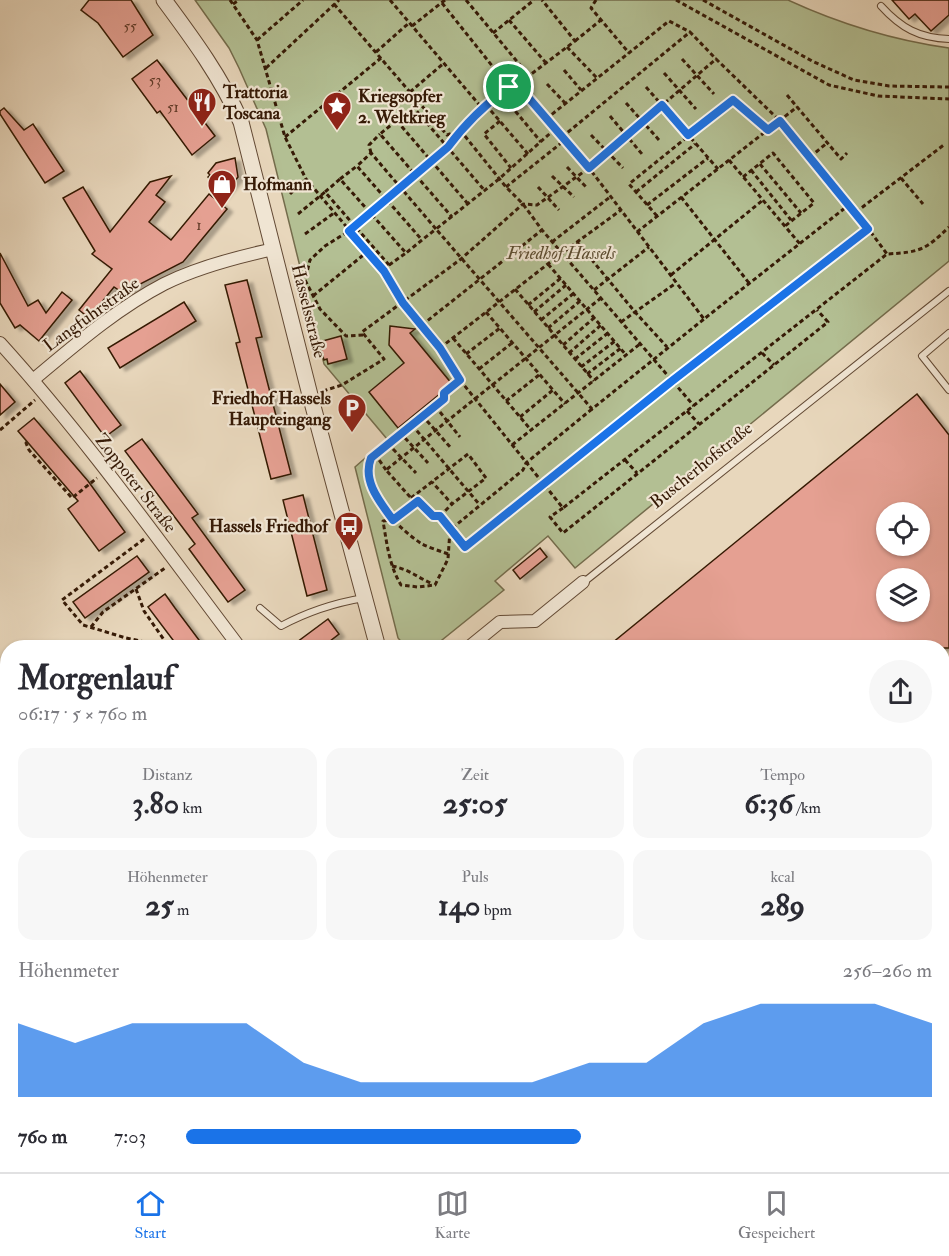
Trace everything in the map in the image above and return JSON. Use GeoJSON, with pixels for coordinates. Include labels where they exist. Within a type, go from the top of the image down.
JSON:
{"type":"FeatureCollection","features":[{"type":"Feature","properties":{"kind":"street","name":"Hasselsstraße"},"geometry":{"type":"LineString","coordinates":[[164,0],[210,62],[241,122],[310,395],[376,640]]}},
{"type":"Feature","properties":{"kind":"street","name":"Langfuhrstraße"},"geometry":{"type":"LineString","coordinates":[[33,380],[92,331],[130,304],[165,284],[205,267],[274,249]]}},
{"type":"Feature","properties":{"kind":"street","name":"Zoppoter Straße"},"geometry":{"type":"LineString","coordinates":[[0,343],[33,380],[106,472],[234,640]]}},
{"type":"Feature","properties":{"kind":"street","name":"Buscherhofstraße"},"geometry":{"type":"LineString","coordinates":[[478,640],[500,622],[535,621],[583,582]]}},
{"type":"Feature","properties":{"kind":"lane"},"geometry":{"type":"LineString","coordinates":[[881,6],[895,21],[917,34],[949,39]]}},
{"type":"Feature","properties":{"kind":"lane","name":"Buscherhofstraße"},"geometry":{"type":"LineString","coordinates":[[583,582],[949,291]]}},
{"type":"Feature","properties":{"kind":"lane"},"geometry":{"type":"LineString","coordinates":[[949,333],[922,356],[949,390]]}},
{"type":"Feature","properties":{"kind":"lane"},"geometry":{"type":"LineString","coordinates":[[260,608],[281,626],[304,613],[365,597]]}},
{"type":"Feature","properties":{"kind":"path"},"geometry":{"type":"LineString","coordinates":[[230,0],[257,40],[285,137],[306,179],[384,271],[403,303],[440,348],[460,380],[563,508]]}},
{"type":"Feature","properties":{"kind":"path"},"geometry":{"type":"LineString","coordinates":[[233,4],[239,0]]}},
{"type":"Feature","properties":{"kind":"path"},"geometry":{"type":"LineString","coordinates":[[257,40],[303,0]]}},
{"type":"Feature","properties":{"kind":"path"},"geometry":{"type":"LineString","coordinates":[[266,68],[339,0]]}},
{"type":"Feature","properties":{"kind":"path"},"geometry":{"type":"LineString","coordinates":[[390,0],[444,63],[500,121],[528,154]]}},
{"type":"Feature","properties":{"kind":"path"},"geometry":{"type":"LineString","coordinates":[[466,0],[530,75],[601,20]]}},
{"type":"Feature","properties":{"kind":"path"},"geometry":{"type":"LineString","coordinates":[[493,33],[534,0]]}},
{"type":"Feature","properties":{"kind":"path"},"geometry":{"type":"LineString","coordinates":[[542,0],[575,41]]}},
{"type":"Feature","properties":{"kind":"path"},"geometry":{"type":"LineString","coordinates":[[596,0],[591,8],[629,53]]}},
{"type":"Feature","properties":{"kind":"path"},"geometry":{"type":"LineString","coordinates":[[676,0],[829,85],[878,96],[949,99]]}},
{"type":"Feature","properties":{"kind":"path"},"geometry":{"type":"LineString","coordinates":[[703,0],[812,61],[854,80],[889,86],[949,87]]}},
{"type":"Feature","properties":{"kind":"path"},"geometry":{"type":"LineString","coordinates":[[376,52],[444,1],[509,87]]}},
{"type":"Feature","properties":{"kind":"path"},"geometry":{"type":"LineString","coordinates":[[334,4],[447,135],[460,130]]}},
{"type":"Feature","properties":{"kind":"path"},"geometry":{"type":"LineString","coordinates":[[509,20],[546,63]]}},
{"type":"Feature","properties":{"kind":"path"},"geometry":{"type":"LineString","coordinates":[[546,118],[669,21],[690,32],[780,121],[850,204],[887,254]]}},
{"type":"Feature","properties":{"kind":"path"},"geometry":{"type":"LineString","coordinates":[[506,187],[690,32]]}},
{"type":"Feature","properties":{"kind":"path"},"geometry":{"type":"LineString","coordinates":[[567,47],[597,78]]}},
{"type":"Feature","properties":{"kind":"path"},"geometry":{"type":"LineString","coordinates":[[285,137],[381,58]]}},
{"type":"Feature","properties":{"kind":"path"},"geometry":{"type":"LineString","coordinates":[[682,59],[714,94]]}},
{"type":"Feature","properties":{"kind":"path"},"geometry":{"type":"LineString","coordinates":[[363,335],[362,333],[461,259],[523,204],[537,205],[589,168],[716,59]]}},
{"type":"Feature","properties":{"kind":"path"},"geometry":{"type":"LineString","coordinates":[[410,92],[444,63]]}},
{"type":"Feature","properties":{"kind":"path"},"geometry":{"type":"LineString","coordinates":[[564,70],[581,90]]}},
{"type":"Feature","properties":{"kind":"path"},"geometry":{"type":"LineString","coordinates":[[363,335],[346,336],[324,314],[305,280],[310,260],[349,231],[431,162],[448,147],[460,130],[525,71]]}},
{"type":"Feature","properties":{"kind":"path"},"geometry":{"type":"LineString","coordinates":[[664,73],[696,109]]}},
{"type":"Feature","properties":{"kind":"path"},"geometry":{"type":"LineString","coordinates":[[515,82],[589,168],[704,319]]}},
{"type":"Feature","properties":{"kind":"path"},"geometry":{"type":"LineString","coordinates":[[547,84],[565,104]]}},
{"type":"Feature","properties":{"kind":"path"},"geometry":{"type":"LineString","coordinates":[[646,87],[718,169]]}},
{"type":"Feature","properties":{"kind":"path"},"geometry":{"type":"LineString","coordinates":[[501,94],[541,142]]}},
{"type":"Feature","properties":{"kind":"path"},"geometry":{"type":"LineString","coordinates":[[787,95],[841,159],[847,153]]}},
{"type":"Feature","properties":{"kind":"path"},"geometry":{"type":"LineString","coordinates":[[657,216],[629,184],[733,100],[768,130]]}},
{"type":"Feature","properties":{"kind":"path"},"geometry":{"type":"LineString","coordinates":[[626,104],[659,140]]}},
{"type":"Feature","properties":{"kind":"path"},"geometry":{"type":"LineString","coordinates":[[638,232],[797,107]]}},
{"type":"Feature","properties":{"kind":"path"},"geometry":{"type":"LineString","coordinates":[[485,190],[414,108],[369,145],[371,153],[592,409]]}},
{"type":"Feature","properties":{"kind":"path"},"geometry":{"type":"LineString","coordinates":[[610,116],[642,154]]}},
{"type":"Feature","properties":{"kind":"path"},"geometry":{"type":"LineString","coordinates":[[396,121],[468,204]]}},
{"type":"Feature","properties":{"kind":"path"},"geometry":{"type":"LineString","coordinates":[[500,121],[484,134],[511,168]]}},
{"type":"Feature","properties":{"kind":"path"},"geometry":{"type":"LineString","coordinates":[[384,271],[499,179],[555,129]]}},
{"type":"Feature","properties":{"kind":"path"},"geometry":{"type":"LineString","coordinates":[[460,130],[552,242],[694,406]]}},
{"type":"Feature","properties":{"kind":"path"},"geometry":{"type":"LineString","coordinates":[[380,134],[452,217]]}},
{"type":"Feature","properties":{"kind":"path"},"geometry":{"type":"LineString","coordinates":[[591,135],[623,168]]}},
{"type":"Feature","properties":{"kind":"path"},"geometry":{"type":"LineString","coordinates":[[810,157],[827,143]]}},
{"type":"Feature","properties":{"kind":"path"},"geometry":{"type":"LineString","coordinates":[[636,192],[696,144]]}},
{"type":"Feature","properties":{"kind":"path"},"geometry":{"type":"LineString","coordinates":[[856,212],[945,144]]}},
{"type":"Feature","properties":{"kind":"path"},"geometry":{"type":"LineString","coordinates":[[298,214],[371,153]]}},
{"type":"Feature","properties":{"kind":"path"},"geometry":{"type":"LineString","coordinates":[[743,177],[773,153],[814,203],[785,226]]}},
{"type":"Feature","properties":{"kind":"path"},"geometry":{"type":"LineString","coordinates":[[647,205],[708,158]]}},
{"type":"Feature","properties":{"kind":"path"},"geometry":{"type":"LineString","coordinates":[[729,160],[800,244]]}},
{"type":"Feature","properties":{"kind":"path"},"geometry":{"type":"LineString","coordinates":[[759,164],[801,213]]}},
{"type":"Feature","properties":{"kind":"path"},"geometry":{"type":"LineString","coordinates":[[357,166],[422,240]]}},
{"type":"Feature","properties":{"kind":"path"},"geometry":{"type":"LineString","coordinates":[[567,167],[586,186]]}},
{"type":"Feature","properties":{"kind":"path"},"geometry":{"type":"LineString","coordinates":[[751,170],[792,220]]}},
{"type":"Feature","properties":{"kind":"path"},"geometry":{"type":"LineString","coordinates":[[552,176],[574,197]]}},
{"type":"Feature","properties":{"kind":"path"},"geometry":{"type":"LineString","coordinates":[[901,178],[923,204]]}},
{"type":"Feature","properties":{"kind":"path"},"geometry":{"type":"LineString","coordinates":[[290,194],[306,179]]}},
{"type":"Feature","properties":{"kind":"path"},"geometry":{"type":"LineString","coordinates":[[340,179],[406,253]]}},
{"type":"Feature","properties":{"kind":"path"},"geometry":{"type":"LineString","coordinates":[[538,186],[559,210]]}},
{"type":"Feature","properties":{"kind":"path"},"geometry":{"type":"LineString","coordinates":[[325,192],[389,265]]}},
{"type":"Feature","properties":{"kind":"path"},"geometry":{"type":"LineString","coordinates":[[552,242],[611,197]]}},
{"type":"Feature","properties":{"kind":"path"},"geometry":{"type":"LineString","coordinates":[[681,197],[749,283]]}},
{"type":"Feature","properties":{"kind":"path"},"geometry":{"type":"LineString","coordinates":[[671,275],[763,200]]}},
{"type":"Feature","properties":{"kind":"path"},"geometry":{"type":"LineString","coordinates":[[435,585],[449,555],[450,530],[592,409],[850,204]]}},
{"type":"Feature","properties":{"kind":"path"},"geometry":{"type":"LineString","coordinates":[[440,348],[621,210]]}},
{"type":"Feature","properties":{"kind":"path"},"geometry":{"type":"LineString","coordinates":[[305,234],[334,213]]}},
{"type":"Feature","properties":{"kind":"path"},"geometry":{"type":"LineString","coordinates":[[817,310],[828,322],[563,532],[550,517],[887,254],[909,253],[929,247],[949,227]]}},
{"type":"Feature","properties":{"kind":"path"},"geometry":{"type":"LineString","coordinates":[[440,516],[465,547],[672,381],[868,229]]}},
{"type":"Feature","properties":{"kind":"path"},"geometry":{"type":"LineString","coordinates":[[422,325],[542,230]]}},
{"type":"Feature","properties":{"kind":"path"},"geometry":{"type":"LineString","coordinates":[[577,242],[668,348]]}},
{"type":"Feature","properties":{"kind":"path"},"geometry":{"type":"LineString","coordinates":[[594,290],[650,247]]}},
{"type":"Feature","properties":{"kind":"path"},"geometry":{"type":"LineString","coordinates":[[313,296],[367,252]]}},
{"type":"Feature","properties":{"kind":"path"},"geometry":{"type":"LineString","coordinates":[[548,264],[626,355]]}},
{"type":"Feature","properties":{"kind":"path"},"geometry":{"type":"LineString","coordinates":[[528,304],[561,278]]}},
{"type":"Feature","properties":{"kind":"path"},"geometry":{"type":"LineString","coordinates":[[621,322],[676,282]]}},
{"type":"Feature","properties":{"kind":"path"},"geometry":{"type":"LineString","coordinates":[[534,312],[566,285]]}},
{"type":"Feature","properties":{"kind":"path"},"geometry":{"type":"LineString","coordinates":[[515,290],[594,381]]}},
{"type":"Feature","properties":{"kind":"path"},"geometry":{"type":"LineString","coordinates":[[541,320],[574,293]]}},
{"type":"Feature","properties":{"kind":"path"},"geometry":{"type":"LineString","coordinates":[[386,470],[601,298]]}},
{"type":"Feature","properties":{"kind":"path"},"geometry":{"type":"LineString","coordinates":[[548,328],[580,301]]}},
{"type":"Feature","properties":{"kind":"path"},"geometry":{"type":"LineString","coordinates":[[486,312],[565,404]]}},
{"type":"Feature","properties":{"kind":"path"},"geometry":{"type":"LineString","coordinates":[[563,345],[595,317]]}},
{"type":"Feature","properties":{"kind":"path"},"geometry":{"type":"LineString","coordinates":[[569,353],[601,326]]}},
{"type":"Feature","properties":{"kind":"path"},"geometry":{"type":"LineString","coordinates":[[466,354],[500,328]]}},
{"type":"Feature","properties":{"kind":"path"},"geometry":{"type":"LineString","coordinates":[[575,359],[608,333]]}},
{"type":"Feature","properties":{"kind":"path"},"geometry":{"type":"LineString","coordinates":[[310,395],[342,385],[384,359],[363,335]]}},
{"type":"Feature","properties":{"kind":"path"},"geometry":{"type":"LineString","coordinates":[[453,338],[531,430]]}},
{"type":"Feature","properties":{"kind":"path"},"geometry":{"type":"LineString","coordinates":[[581,367],[615,341]]}},
{"type":"Feature","properties":{"kind":"path"},"geometry":{"type":"LineString","coordinates":[[479,369],[512,343]]}},
{"type":"Feature","properties":{"kind":"path"},"geometry":{"type":"LineString","coordinates":[[512,445],[640,344]]}},
{"type":"Feature","properties":{"kind":"path"},"geometry":{"type":"LineString","coordinates":[[587,374],[621,348]]}},
{"type":"Feature","properties":{"kind":"path"},"geometry":{"type":"LineString","coordinates":[[762,353],[774,365]]}},
{"type":"Feature","properties":{"kind":"path"},"geometry":{"type":"LineString","coordinates":[[506,401],[539,375]]}},
{"type":"Feature","properties":{"kind":"path"},"geometry":{"type":"LineString","coordinates":[[449,555],[422,544],[393,520],[381,504],[369,481],[367,467],[375,454],[444,399],[444,393],[460,380]]}},
{"type":"Feature","properties":{"kind":"path"},"geometry":{"type":"LineString","coordinates":[[520,417],[553,390]]}},
{"type":"Feature","properties":{"kind":"path"},"geometry":{"type":"LineString","coordinates":[[0,430],[43,393]]}},
{"type":"Feature","properties":{"kind":"path"},"geometry":{"type":"LineString","coordinates":[[687,411],[699,424]]}},
{"type":"Feature","properties":{"kind":"path"},"geometry":{"type":"LineString","coordinates":[[440,412],[460,437]]}},
{"type":"Feature","properties":{"kind":"path"},"geometry":{"type":"LineString","coordinates":[[427,421],[451,448]]}},
{"type":"Feature","properties":{"kind":"path"},"geometry":{"type":"LineString","coordinates":[[412,425],[479,504]]}},
{"type":"Feature","properties":{"kind":"path"},"geometry":{"type":"LineString","coordinates":[[405,438],[428,463]]}},
{"type":"Feature","properties":{"kind":"path"},"geometry":{"type":"LineString","coordinates":[[27,442],[29,450],[72,498],[106,472]]}},
{"type":"Feature","properties":{"kind":"path"},"geometry":{"type":"LineString","coordinates":[[393,448],[416,473]]}},
{"type":"Feature","properties":{"kind":"path"},"geometry":{"type":"LineString","coordinates":[[375,454],[411,498],[418,501],[433,516],[440,516],[486,478],[468,454],[411,498]]}},
{"type":"Feature","properties":{"kind":"path"},"geometry":{"type":"LineString","coordinates":[[625,460],[637,473]]}},
{"type":"Feature","properties":{"kind":"path"},"geometry":{"type":"LineString","coordinates":[[432,482],[452,504]]}},
{"type":"Feature","properties":{"kind":"path"},"geometry":{"type":"LineString","coordinates":[[418,501],[393,520],[383,521],[387,548],[401,585],[418,587],[435,585]]}},
{"type":"Feature","properties":{"kind":"path"},"geometry":{"type":"LineString","coordinates":[[136,640],[83,625],[62,600],[152,533]]}},
{"type":"Feature","properties":{"kind":"path"},"geometry":{"type":"LineString","coordinates":[[91,627],[104,612],[174,561]]}},
{"type":"Feature","properties":{"kind":"path"},"geometry":{"type":"LineString","coordinates":[[392,566],[408,569],[422,580],[435,585]]}},
{"type":"Feature","properties":{"kind":"path"},"geometry":{"type":"LineString","coordinates":[[136,590],[144,611],[164,640]]}},
{"type":"Feature","properties":{"kind":"green space","name":"Friedhof Hassels"},"geometry":{"type":"Polygon","coordinates":[[[195,0],[788,0],[867,30],[949,48],[949,261],[575,568],[548,536],[495,581],[504,590],[442,640],[400,640],[355,467],[387,439],[324,364],[266,129],[229,48],[195,0]]]}},
{"type":"Feature","properties":{"kind":"building"},"geometry":{"type":"Polygon","coordinates":[[[89,0],[131,0],[153,35],[123,57],[98,23],[81,10],[89,0]]]}},
{"type":"Feature","properties":{"kind":"building"},"geometry":{"type":"Polygon","coordinates":[[[892,0],[949,0],[949,15],[931,31],[915,14],[909,19],[892,0]]]}},
{"type":"Feature","properties":{"kind":"building"},"geometry":{"type":"Polygon","coordinates":[[[157,60],[215,136],[192,155],[160,111],[157,113],[132,79],[157,60]]]}},
{"type":"Feature","properties":{"kind":"building"},"geometry":{"type":"Polygon","coordinates":[[[4,108],[24,130],[33,124],[64,171],[45,183],[0,114],[4,108]]]}},
{"type":"Feature","properties":{"kind":"building"},"geometry":{"type":"Polygon","coordinates":[[[235,158],[238,177],[222,196],[208,177],[210,175],[208,173],[216,163],[235,158]]]}},
{"type":"Feature","properties":{"kind":"building"},"geometry":{"type":"Polygon","coordinates":[[[171,176],[156,195],[165,202],[149,222],[171,240],[209,194],[227,209],[183,262],[123,293],[114,287],[89,318],[79,310],[112,269],[92,254],[95,251],[63,198],[83,187],[110,232],[150,182],[171,176]]]}},
{"type":"Feature","properties":{"kind":"building"},"geometry":{"type":"Polygon","coordinates":[[[0,253],[28,306],[38,300],[46,313],[62,292],[72,300],[39,341],[20,325],[15,328],[0,303],[0,253]]]}},
{"type":"Feature","properties":{"kind":"building"},"geometry":{"type":"Polygon","coordinates":[[[247,280],[262,337],[256,338],[291,474],[271,479],[236,343],[240,342],[225,285],[247,280]]]}},
{"type":"Feature","properties":{"kind":"building"},"geometry":{"type":"Polygon","coordinates":[[[184,302],[196,321],[120,368],[108,348],[184,302]]]}},
{"type":"Feature","properties":{"kind":"building"},"geometry":{"type":"Polygon","coordinates":[[[390,326],[415,329],[410,333],[452,384],[398,428],[369,392],[404,363],[389,345],[390,326]]]}},
{"type":"Feature","properties":{"kind":"building"},"geometry":{"type":"Polygon","coordinates":[[[341,336],[347,359],[328,364],[327,359],[324,360],[319,342],[341,336]]]}},
{"type":"Feature","properties":{"kind":"building"},"geometry":{"type":"Polygon","coordinates":[[[80,371],[121,425],[105,437],[65,383],[80,371]]]}},
{"type":"Feature","properties":{"kind":"building"},"geometry":{"type":"Polygon","coordinates":[[[0,384],[15,402],[0,415],[0,384]]]}},
{"type":"Feature","properties":{"kind":"building"},"geometry":{"type":"Polygon","coordinates":[[[917,394],[949,435],[949,640],[616,640],[917,394]]]}},
{"type":"Feature","properties":{"kind":"building"},"geometry":{"type":"Polygon","coordinates":[[[34,418],[88,481],[125,532],[99,551],[68,509],[78,501],[18,431],[34,418]]]}},
{"type":"Feature","properties":{"kind":"building"},"geometry":{"type":"Polygon","coordinates":[[[142,439],[198,514],[192,518],[245,590],[228,602],[189,549],[195,544],[125,451],[142,439]]]}},
{"type":"Feature","properties":{"kind":"building"},"geometry":{"type":"Polygon","coordinates":[[[303,495],[327,590],[307,596],[283,500],[303,495]]]}},
{"type":"Feature","properties":{"kind":"building"},"geometry":{"type":"Polygon","coordinates":[[[540,548],[547,557],[520,579],[513,570],[540,548]]]}},
{"type":"Feature","properties":{"kind":"building"},"geometry":{"type":"Polygon","coordinates":[[[137,556],[149,572],[85,618],[73,602],[137,556]]]}},
{"type":"Feature","properties":{"kind":"building"},"geometry":{"type":"Polygon","coordinates":[[[165,594],[199,640],[173,640],[148,607],[165,594]]]}},
{"type":"Feature","properties":{"kind":"building"},"geometry":{"type":"Polygon","coordinates":[[[328,619],[339,634],[331,640],[300,640],[328,619]]]}},
{"type":"Feature","properties":{"kind":"place","name":"Trattoria Toscana"},"geometry":{"type":"Point","coordinates":[202,128]}},
{"type":"Feature","properties":{"kind":"place","name":"Kriegsopfer 2. Weltkrieg"},"geometry":{"type":"Point","coordinates":[337,132]}},
{"type":"Feature","properties":{"kind":"place","name":"Hofmann"},"geometry":{"type":"Point","coordinates":[222,210]}},
{"type":"Feature","properties":{"kind":"place","name":"Friedhof Hassels Haupteingang"},"geometry":{"type":"Point","coordinates":[352,434]}},
{"type":"Feature","properties":{"kind":"place","name":"Hassels Friedhof"},"geometry":{"type":"Point","coordinates":[349,552]}},
{"type":"Feature","properties":{"kind":"route"},"geometry":{"type":"LineString","coordinates":[[515,82],[589,168],[662,105],[688,135],[733,100],[768,130],[780,121],[850,204],[868,229],[672,381],[465,547],[440,516],[433,516],[418,501],[393,520],[381,504],[369,481],[367,467],[371,458],[444,399],[444,393],[460,380],[440,348],[403,303],[384,271],[349,231],[448,147],[460,130],[482,108],[509,87],[515,82]]}}]}
